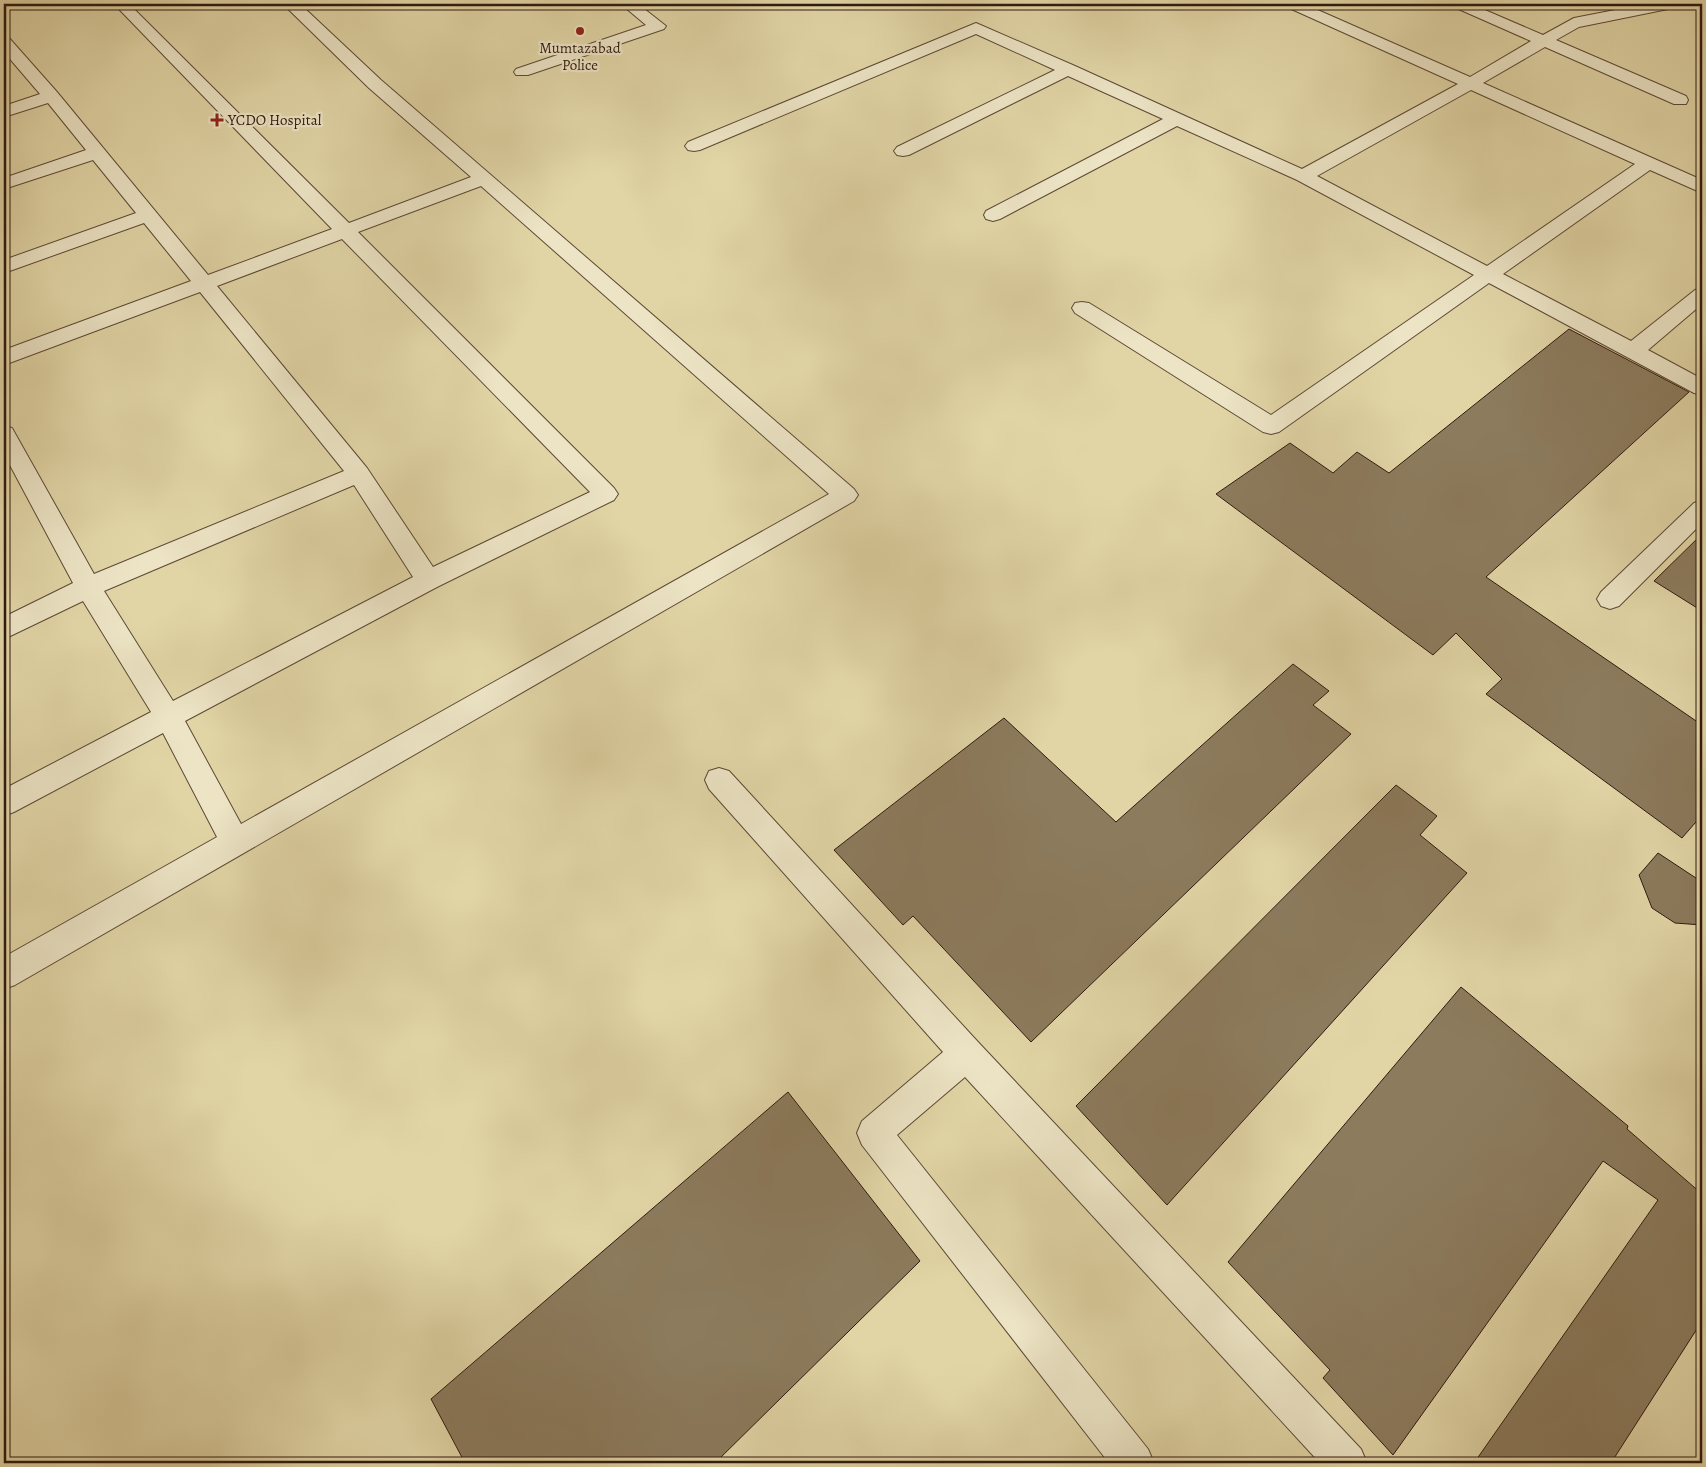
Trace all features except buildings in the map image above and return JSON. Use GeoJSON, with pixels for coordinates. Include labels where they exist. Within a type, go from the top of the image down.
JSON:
{"type":"FeatureCollection","features":[{"type":"Feature","properties":{"kind":"street"},"geometry":{"type":"LineString","coordinates":[[4,803],[428,580],[606,494],[121,4]]}},
{"type":"Feature","properties":{"kind":"street"},"geometry":{"type":"LineString","coordinates":[[4,974],[846,495],[374,84],[290,4]]}},
{"type":"Feature","properties":{"kind":"street"},"geometry":{"type":"LineString","coordinates":[[522,72],[658,26],[628,4]]}},
{"type":"Feature","properties":{"kind":"street"},"geometry":{"type":"LineString","coordinates":[[1292,4],[1648,162],[1702,188]]}},
{"type":"Feature","properties":{"kind":"street"},"geometry":{"type":"LineString","coordinates":[[1459,4],[1680,100]]}},
{"type":"Feature","properties":{"kind":"street"},"geometry":{"type":"LineString","coordinates":[[1589,4],[1589,7],[1609,15]]}},
{"type":"Feature","properties":{"kind":"street"},"geometry":{"type":"LineString","coordinates":[[1304,176],[1472,84],[1574,23],[1668,4]]}},
{"type":"Feature","properties":{"kind":"street"},"geometry":{"type":"LineString","coordinates":[[694,146],[976,28],[1304,176],[1702,388]]}},
{"type":"Feature","properties":{"kind":"street"},"geometry":{"type":"LineString","coordinates":[[4,42],[204,283],[359,474],[428,580]]}},
{"type":"Feature","properties":{"kind":"street"},"geometry":{"type":"LineString","coordinates":[[903,151],[1069,70]]}},
{"type":"Feature","properties":{"kind":"street"},"geometry":{"type":"LineString","coordinates":[[4,112],[50,96]]}},
{"type":"Feature","properties":{"kind":"street"},"geometry":{"type":"LineString","coordinates":[[993,215],[1176,119]]}},
{"type":"Feature","properties":{"kind":"street"},"geometry":{"type":"LineString","coordinates":[[4,184],[96,154]]}},
{"type":"Feature","properties":{"kind":"street"},"geometry":{"type":"LineString","coordinates":[[1082,308],[1271,426],[1489,276],[1648,162]]}},
{"type":"Feature","properties":{"kind":"street"},"geometry":{"type":"LineString","coordinates":[[4,358],[483,179]]}},
{"type":"Feature","properties":{"kind":"street"},"geometry":{"type":"LineString","coordinates":[[4,267],[147,215]]}},
{"type":"Feature","properties":{"kind":"street"},"geometry":{"type":"LineString","coordinates":[[1633,351],[1702,294]]}},
{"type":"Feature","properties":{"kind":"street"},"geometry":{"type":"LineString","coordinates":[[4,434],[11,462],[169,716],[235,842]]}},
{"type":"Feature","properties":{"kind":"street"},"geometry":{"type":"LineString","coordinates":[[4,629],[88,587],[359,474]]}},
{"type":"Feature","properties":{"kind":"street"},"geometry":{"type":"LineString","coordinates":[[1610,599],[1702,508]]}},
{"type":"Feature","properties":{"kind":"street"},"geometry":{"type":"LineString","coordinates":[[719,780],[966,1054],[1347,1463]]}},
{"type":"Feature","properties":{"kind":"street"},"geometry":{"type":"LineString","coordinates":[[966,1054],[874,1134],[1134,1463]]}},
{"type":"Feature","properties":{"kind":"place","name":"Mumtazabad Police"},"geometry":{"type":"Point","coordinates":[580,31]}},
{"type":"Feature","properties":{"kind":"place","name":"YCDO Hospital"},"geometry":{"type":"Point","coordinates":[217,120]}}]}
